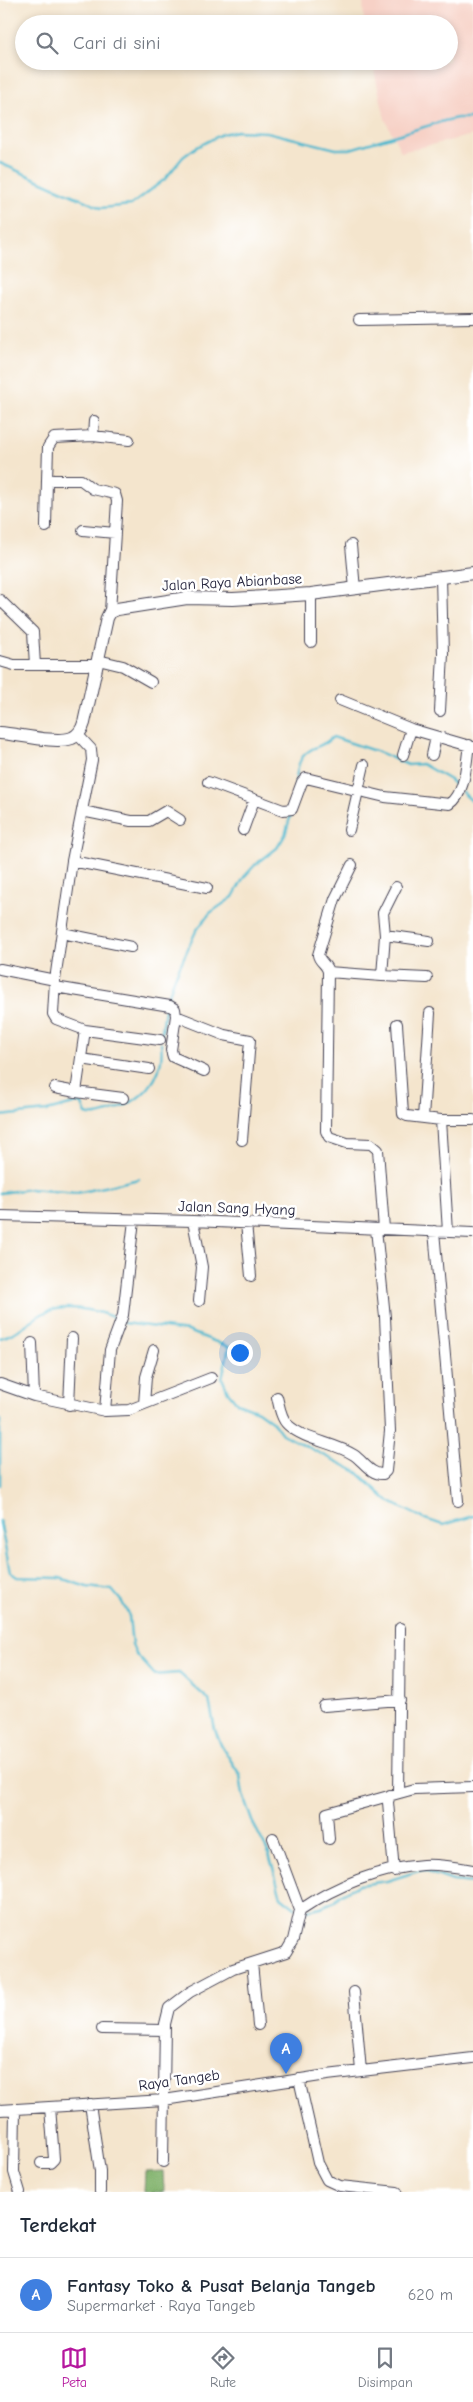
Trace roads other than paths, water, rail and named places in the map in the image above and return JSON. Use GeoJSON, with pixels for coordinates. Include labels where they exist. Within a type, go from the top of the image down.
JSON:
{"type":"FeatureCollection","features":[{"type":"Feature","properties":{"kind":"main road","name":"Jalan Raya Abianbase"},"geometry":{"type":"LineString","coordinates":[[110,612],[140,604],[187,598],[233,599],[311,594],[473,573]]}},
{"type":"Feature","properties":{"kind":"main road"},"geometry":{"type":"LineString","coordinates":[[0,733],[60,739],[69,739],[78,735],[84,723],[110,612]]}},
{"type":"Feature","properties":{"kind":"street"},"geometry":{"type":"LineString","coordinates":[[359,320],[473,318]]}},
{"type":"Feature","properties":{"kind":"street"},"geometry":{"type":"LineString","coordinates":[[93,436],[94,421]]}},
{"type":"Feature","properties":{"kind":"street"},"geometry":{"type":"LineString","coordinates":[[46,527],[50,442],[60,437],[93,436],[129,440]]}},
{"type":"Feature","properties":{"kind":"street"},"geometry":{"type":"LineString","coordinates":[[47,480],[81,480],[93,489],[115,494],[117,501],[110,612]]}},
{"type":"Feature","properties":{"kind":"street"},"geometry":{"type":"LineString","coordinates":[[83,530],[115,533]]}},
{"type":"Feature","properties":{"kind":"street"},"geometry":{"type":"LineString","coordinates":[[352,545],[355,589]]}},
{"type":"Feature","properties":{"kind":"street"},"geometry":{"type":"LineString","coordinates":[[440,711],[443,654],[441,577]]}},
{"type":"Feature","properties":{"kind":"street"},"geometry":{"type":"LineString","coordinates":[[311,594],[311,642]]}},
{"type":"Feature","properties":{"kind":"street"},"geometry":{"type":"LineString","coordinates":[[0,600],[33,632],[35,665]]}},
{"type":"Feature","properties":{"kind":"street"},"geometry":{"type":"LineString","coordinates":[[0,661],[14,665],[97,663],[123,666],[151,682]]}},
{"type":"Feature","properties":{"kind":"street"},"geometry":{"type":"LineString","coordinates":[[208,782],[283,810],[292,809],[302,782],[306,778],[358,789],[384,797],[430,800],[444,804],[453,802],[460,788],[471,746],[411,729],[340,700]]}},
{"type":"Feature","properties":{"kind":"street"},"geometry":{"type":"LineString","coordinates":[[403,755],[411,729]]}},
{"type":"Feature","properties":{"kind":"street"},"geometry":{"type":"LineString","coordinates":[[78,735],[92,752],[72,861],[52,1011],[54,1017],[85,1030],[160,1040]]}},
{"type":"Feature","properties":{"kind":"street"},"geometry":{"type":"LineString","coordinates":[[432,755],[436,737]]}},
{"type":"Feature","properties":{"kind":"street"},"geometry":{"type":"LineString","coordinates":[[349,830],[364,765]]}},
{"type":"Feature","properties":{"kind":"street"},"geometry":{"type":"LineString","coordinates":[[243,830],[254,800]]}},
{"type":"Feature","properties":{"kind":"street"},"geometry":{"type":"LineString","coordinates":[[82,811],[130,821],[149,821],[166,811],[180,820]]}},
{"type":"Feature","properties":{"kind":"street"},"geometry":{"type":"LineString","coordinates":[[72,861],[207,888]]}},
{"type":"Feature","properties":{"kind":"street"},"geometry":{"type":"LineString","coordinates":[[276,1397],[287,1425],[306,1436],[333,1444],[354,1455],[376,1473],[383,1474],[386,1471],[390,1431],[378,1150],[371,1144],[348,1143],[329,1137],[326,1131],[328,972],[326,965],[318,955],[335,899],[352,865]]}},
{"type":"Feature","properties":{"kind":"street"},"geometry":{"type":"LineString","coordinates":[[382,976],[385,935],[383,913],[396,887]]}},
{"type":"Feature","properties":{"kind":"street"},"geometry":{"type":"LineString","coordinates":[[62,933],[131,947]]}},
{"type":"Feature","properties":{"kind":"street"},"geometry":{"type":"LineString","coordinates":[[385,935],[429,941]]}},
{"type":"Feature","properties":{"kind":"street"},"geometry":{"type":"LineString","coordinates":[[0,969],[55,983],[170,1006],[175,1009],[176,1016],[171,1050],[173,1057],[204,1071]]}},
{"type":"Feature","properties":{"kind":"street"},"geometry":{"type":"LineString","coordinates":[[328,972],[427,978]]}},
{"type":"Feature","properties":{"kind":"street"},"geometry":{"type":"LineString","coordinates":[[424,1118],[430,1013]]}},
{"type":"Feature","properties":{"kind":"street"},"geometry":{"type":"LineString","coordinates":[[176,1016],[224,1036],[250,1040],[242,1140]]}},
{"type":"Feature","properties":{"kind":"street"},"geometry":{"type":"LineString","coordinates":[[397,1024],[403,1114],[440,1120],[473,1120]]}},
{"type":"Feature","properties":{"kind":"street"},"geometry":{"type":"LineString","coordinates":[[76,1092],[85,1030]]}},
{"type":"Feature","properties":{"kind":"street"},"geometry":{"type":"LineString","coordinates":[[81,1058],[149,1070]]}},
{"type":"Feature","properties":{"kind":"street"},"geometry":{"type":"LineString","coordinates":[[55,1088],[123,1098]]}},
{"type":"Feature","properties":{"kind":"street"},"geometry":{"type":"LineString","coordinates":[[440,1120],[448,1232]]}},
{"type":"Feature","properties":{"kind":"street","name":"Jalan Sang Hyang"},"geometry":{"type":"LineString","coordinates":[[0,1216],[192,1221],[473,1233]]}},
{"type":"Feature","properties":{"kind":"street"},"geometry":{"type":"LineString","coordinates":[[105,1411],[110,1350],[121,1320],[134,1220]]}},
{"type":"Feature","properties":{"kind":"street"},"geometry":{"type":"LineString","coordinates":[[192,1221],[202,1267],[199,1301]]}},
{"type":"Feature","properties":{"kind":"street"},"geometry":{"type":"LineString","coordinates":[[246,1223],[251,1276]]}},
{"type":"Feature","properties":{"kind":"street"},"geometry":{"type":"LineString","coordinates":[[434,1231],[458,1501]]}},
{"type":"Feature","properties":{"kind":"street"},"geometry":{"type":"LineString","coordinates":[[69,1405],[72,1338]]}},
{"type":"Feature","properties":{"kind":"street"},"geometry":{"type":"LineString","coordinates":[[32,1343],[34,1396]]}},
{"type":"Feature","properties":{"kind":"street"},"geometry":{"type":"LineString","coordinates":[[144,1404],[146,1377],[154,1350]]}},
{"type":"Feature","properties":{"kind":"street"},"geometry":{"type":"LineString","coordinates":[[0,1384],[34,1396],[69,1405],[105,1411],[121,1411],[212,1378]]}},
{"type":"Feature","properties":{"kind":"street"},"geometry":{"type":"LineString","coordinates":[[394,1870],[388,1802],[394,1794],[400,1700],[400,1628]]}},
{"type":"Feature","properties":{"kind":"street"},"geometry":{"type":"LineString","coordinates":[[324,1706],[400,1700]]}},
{"type":"Feature","properties":{"kind":"street"},"geometry":{"type":"LineString","coordinates":[[329,1839],[327,1813],[414,1789],[473,1787]]}},
{"type":"Feature","properties":{"kind":"street"},"geometry":{"type":"LineString","coordinates":[[163,2162],[165,2030],[169,2008],[177,2001],[233,1969],[282,1954],[289,1948],[300,1910],[273,1838]]}},
{"type":"Feature","properties":{"kind":"street"},"geometry":{"type":"LineString","coordinates":[[300,1910],[317,1898],[352,1882],[394,1870],[424,1865],[444,1865],[473,1870]]}},
{"type":"Feature","properties":{"kind":"street"},"geometry":{"type":"LineString","coordinates":[[252,1963],[258,2025]]}},
{"type":"Feature","properties":{"kind":"street"},"geometry":{"type":"LineString","coordinates":[[354,1992],[361,2071]]}},
{"type":"Feature","properties":{"kind":"street"},"geometry":{"type":"LineString","coordinates":[[102,2029],[165,2030]]}},
{"type":"Feature","properties":{"kind":"street","name":"Raya Tangeb"},"geometry":{"type":"LineString","coordinates":[[0,2110],[164,2100],[300,2079],[473,2058]]}},
{"type":"Feature","properties":{"kind":"street"},"geometry":{"type":"LineString","coordinates":[[300,2079],[320,2169],[332,2188],[397,2192]]}},
{"type":"Feature","properties":{"kind":"street"},"geometry":{"type":"LineString","coordinates":[[90,2104],[100,2171],[100,2192]]}},
{"type":"Feature","properties":{"kind":"street"},"geometry":{"type":"LineString","coordinates":[[41,2163],[50,2163],[54,2159],[50,2107]]}},
{"type":"Feature","properties":{"kind":"street"},"geometry":{"type":"LineString","coordinates":[[15,2109],[14,2172],[20,2192]]}},
{"type":"Feature","properties":{"kind":"waterway"},"geometry":{"type":"LineString","coordinates":[[0,163],[101,208],[131,205],[165,179],[183,157],[195,148],[222,134],[237,131],[267,132],[336,149],[350,149],[444,121],[457,118],[473,118]]}},
{"type":"Feature","properties":{"kind":"waterway"},"geometry":{"type":"LineString","coordinates":[[295,788],[299,763],[302,758],[309,751],[326,743],[333,737],[381,753],[408,765],[422,764],[450,780],[458,788]]}},
{"type":"Feature","properties":{"kind":"waterway"},"geometry":{"type":"LineString","coordinates":[[462,792],[473,802]]}},
{"type":"Feature","properties":{"kind":"waterway"},"geometry":{"type":"LineString","coordinates":[[166,1003],[174,979],[196,931],[210,913],[233,897],[244,877],[255,865],[277,848],[285,835],[292,811]]}},
{"type":"Feature","properties":{"kind":"waterway"},"geometry":{"type":"LineString","coordinates":[[161,1038],[165,1009]]}},
{"type":"Feature","properties":{"kind":"waterway"},"geometry":{"type":"LineString","coordinates":[[0,1116],[47,1111],[78,1103],[82,1104],[86,1114],[92,1115],[121,1108],[141,1095],[155,1078],[162,1056],[161,1043]]}},
{"type":"Feature","properties":{"kind":"waterway"},"geometry":{"type":"LineString","coordinates":[[0,1193],[30,1189],[77,1193],[139,1179]]}},
{"type":"Feature","properties":{"kind":"waterway"},"geometry":{"type":"LineString","coordinates":[[0,1338],[12,1334],[44,1313],[62,1308],[102,1313],[119,1320]]}},
{"type":"Feature","properties":{"kind":"waterway"},"geometry":{"type":"LineString","coordinates":[[124,1323],[188,1331],[229,1347],[222,1378],[228,1392],[237,1403],[258,1411],[273,1422],[282,1434],[357,1472],[388,1501],[425,1519],[443,1525],[473,1516]]}},
{"type":"Feature","properties":{"kind":"waterway"},"geometry":{"type":"LineString","coordinates":[[0,1420],[0,1485]]}},
{"type":"Feature","properties":{"kind":"waterway"},"geometry":{"type":"LineString","coordinates":[[0,1521],[10,1572],[17,1577],[60,1578],[87,1587],[112,1590],[122,1602],[129,1616],[132,1645],[136,1654],[155,1675],[179,1673],[209,1700],[215,1730],[221,1745],[240,1775],[243,1795],[252,1821],[269,1854],[281,1897],[295,1908]]}},
{"type":"Feature","properties":{"kind":"waterway"},"geometry":{"type":"LineString","coordinates":[[308,1910],[335,1901],[340,1895],[359,1885],[387,1881],[422,1870],[453,1881],[473,1883]]}},
{"type":"Feature","properties":{"kind":"place","name":"Fantasy Toko & Pusat Belanja Tangeb"},"geometry":{"type":"Point","coordinates":[286,2074]}}]}
